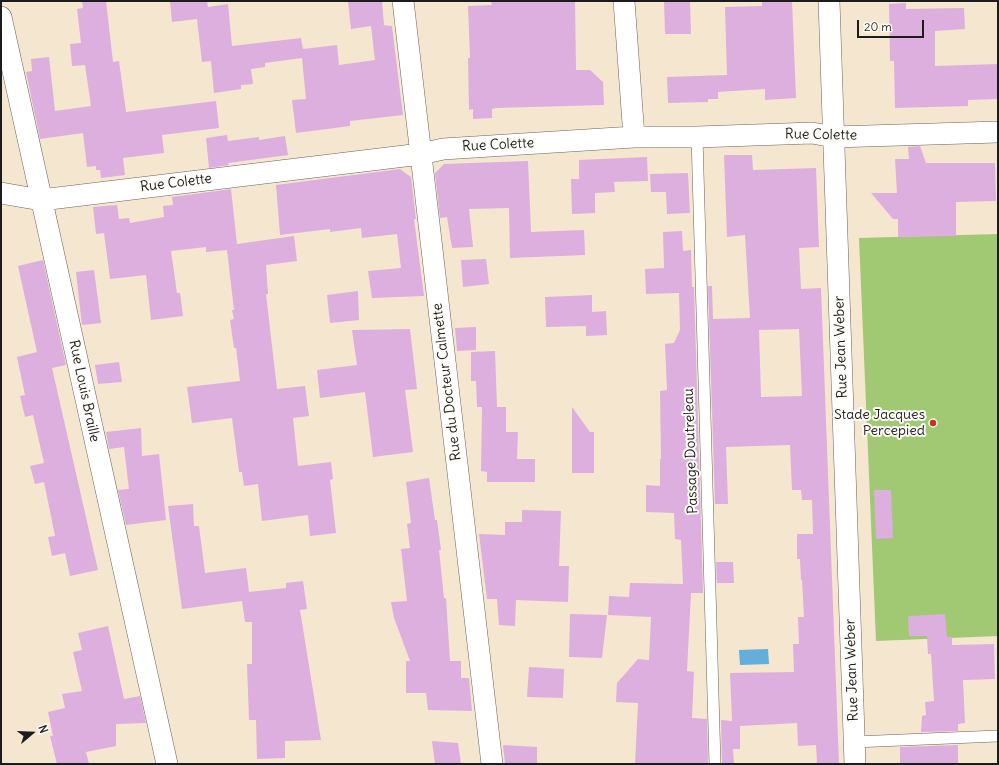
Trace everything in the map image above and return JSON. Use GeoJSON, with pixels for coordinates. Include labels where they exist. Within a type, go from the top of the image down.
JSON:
{"type":"FeatureCollection","features":[{"type":"Feature","properties":{"kind":"street","name":"Rue du Docteur Calmette"},"geometry":{"type":"LineString","coordinates":[[403,1],[492,764]]}},
{"type":"Feature","properties":{"kind":"street"},"geometry":{"type":"LineString","coordinates":[[624,1],[634,137]]}},
{"type":"Feature","properties":{"kind":"street","name":"Rue Jean Weber"},"geometry":{"type":"LineString","coordinates":[[829,1],[855,764]]}},
{"type":"Feature","properties":{"kind":"street","name":"Rue Louis Braille"},"geometry":{"type":"LineString","coordinates":[[1,17],[167,764]]}},
{"type":"Feature","properties":{"kind":"street","name":"Rue Colette"},"geometry":{"type":"LineString","coordinates":[[1,193],[41,200],[421,154],[443,148],[634,137],[698,137],[812,133],[834,136],[998,132]]}},
{"type":"Feature","properties":{"kind":"lane","name":"Passage Doutreleau"},"geometry":{"type":"LineString","coordinates":[[698,137],[715,764]]}},
{"type":"Feature","properties":{"kind":"lane"},"geometry":{"type":"LineString","coordinates":[[854,742],[998,736]]}},
{"type":"Feature","properties":{"kind":"green space","name":"Stade Jacques Percepied"},"geometry":{"type":"Polygon","coordinates":[[[998,234],[998,636],[876,641],[859,238],[998,234]]]}},
{"type":"Feature","properties":{"kind":"water"},"geometry":{"type":"Polygon","coordinates":[[[768,649],[769,664],[740,665],[739,650],[768,649]]]}},
{"type":"Feature","properties":{"kind":"building"},"geometry":{"type":"Polygon","coordinates":[[[82,1],[106,1],[113,62],[119,61],[126,112],[216,101],[219,128],[162,135],[164,153],[123,158],[125,175],[101,178],[100,170],[96,170],[96,166],[87,167],[83,133],[40,139],[26,72],[32,71],[31,59],[49,57],[55,111],[91,106],[85,65],[72,66],[70,44],[81,43],[77,9],[83,8],[82,1]]]}},
{"type":"Feature","properties":{"kind":"building"},"geometry":{"type":"Polygon","coordinates":[[[170,1],[207,1],[208,7],[228,4],[232,46],[301,38],[303,49],[337,45],[339,65],[375,60],[371,26],[351,29],[348,1],[382,1],[384,25],[381,25],[392,26],[403,115],[350,121],[350,126],[296,133],[292,100],[306,99],[302,58],[265,63],[265,67],[251,69],[253,84],[241,85],[241,89],[214,93],[211,61],[202,62],[197,19],[172,22],[170,1]]]}},
{"type":"Feature","properties":{"kind":"building"},"geometry":{"type":"Polygon","coordinates":[[[491,1],[575,1],[576,70],[590,70],[603,82],[604,105],[496,108],[492,109],[492,118],[473,119],[473,109],[469,110],[468,58],[470,58],[468,6],[492,5],[491,1]]]}},
{"type":"Feature","properties":{"kind":"building"},"geometry":{"type":"Polygon","coordinates":[[[664,1],[690,1],[691,34],[665,34],[664,1]]]}},
{"type":"Feature","properties":{"kind":"building"},"geometry":{"type":"Polygon","coordinates":[[[762,1],[792,1],[796,98],[765,100],[765,89],[718,92],[718,99],[708,99],[708,102],[668,103],[667,77],[727,75],[725,7],[762,6],[762,1]]]}},
{"type":"Feature","properties":{"kind":"building"},"geometry":{"type":"Polygon","coordinates":[[[906,3],[906,9],[964,8],[965,29],[935,31],[935,66],[998,64],[998,99],[968,100],[968,106],[895,108],[894,61],[890,61],[889,4],[906,3]]]}},
{"type":"Feature","properties":{"kind":"building"},"geometry":{"type":"Polygon","coordinates":[[[227,135],[228,141],[259,137],[259,140],[285,136],[288,155],[228,163],[229,165],[209,168],[206,138],[227,135]]]}},
{"type":"Feature","properties":{"kind":"building"},"geometry":{"type":"Polygon","coordinates":[[[920,146],[926,163],[995,163],[996,201],[956,202],[956,236],[898,237],[898,219],[893,219],[871,193],[897,193],[895,159],[909,159],[908,147],[920,146]]]}},
{"type":"Feature","properties":{"kind":"building"},"geometry":{"type":"Polygon","coordinates":[[[724,155],[752,155],[753,170],[816,168],[819,247],[799,248],[801,289],[821,288],[839,764],[817,764],[816,745],[798,746],[797,723],[740,726],[740,749],[733,749],[734,764],[722,764],[721,720],[732,721],[730,673],[794,672],[793,644],[799,644],[798,617],[804,617],[800,559],[797,559],[797,534],[813,534],[812,500],[802,500],[801,490],[792,490],[790,445],[726,447],[728,504],[715,504],[708,286],[712,286],[713,319],[750,318],[745,235],[727,237],[724,155]],[[799,329],[759,330],[761,397],[802,396],[799,329]]]}},
{"type":"Feature","properties":{"kind":"building"},"geometry":{"type":"Polygon","coordinates":[[[647,157],[648,181],[614,182],[615,192],[595,193],[595,213],[572,214],[571,179],[579,179],[579,160],[647,157]]]}},
{"type":"Feature","properties":{"kind":"building"},"geometry":{"type":"Polygon","coordinates":[[[528,161],[531,232],[584,230],[585,255],[510,258],[509,208],[469,209],[473,247],[452,248],[447,217],[440,218],[435,173],[444,164],[528,161]]]}},
{"type":"Feature","properties":{"kind":"building"},"geometry":{"type":"Polygon","coordinates":[[[400,169],[411,177],[416,219],[414,219],[424,296],[372,298],[368,271],[401,268],[397,234],[362,238],[361,228],[330,232],[330,229],[280,235],[276,185],[400,169]]]}},
{"type":"Feature","properties":{"kind":"building"},"geometry":{"type":"Polygon","coordinates":[[[688,173],[690,213],[667,214],[666,192],[651,192],[650,174],[688,173]]]}},
{"type":"Feature","properties":{"kind":"building"},"geometry":{"type":"Polygon","coordinates":[[[231,189],[237,244],[294,236],[297,261],[266,265],[268,294],[266,294],[277,389],[305,386],[309,416],[293,418],[298,466],[331,462],[333,479],[330,480],[336,533],[310,536],[308,515],[262,521],[258,484],[244,486],[242,472],[239,472],[232,418],[192,423],[187,387],[240,381],[236,348],[234,348],[230,320],[234,319],[232,310],[234,310],[227,250],[206,252],[206,247],[171,251],[177,293],[180,293],[183,316],[151,320],[146,275],[110,279],[104,233],[96,234],[93,207],[117,205],[119,219],[129,218],[130,223],[164,217],[163,206],[173,205],[172,197],[231,189]]]}},
{"type":"Feature","properties":{"kind":"building"},"geometry":{"type":"Polygon","coordinates":[[[682,231],[683,251],[691,250],[692,287],[694,287],[703,593],[691,593],[687,671],[694,672],[692,718],[707,719],[708,764],[635,764],[638,703],[616,702],[617,683],[638,659],[649,660],[651,617],[608,615],[609,596],[629,597],[630,583],[683,584],[681,540],[675,539],[674,513],[646,512],[646,485],[660,486],[660,391],[667,390],[665,344],[674,343],[680,330],[679,293],[646,294],[645,269],[664,268],[663,232],[682,231]]]}},
{"type":"Feature","properties":{"kind":"building"},"geometry":{"type":"Polygon","coordinates":[[[486,259],[489,284],[463,287],[461,260],[486,259]]]}},
{"type":"Feature","properties":{"kind":"building"},"geometry":{"type":"Polygon","coordinates":[[[43,260],[66,365],[52,368],[98,570],[70,576],[65,553],[52,556],[48,537],[55,536],[44,482],[35,484],[30,466],[44,463],[33,415],[25,417],[20,396],[25,395],[17,357],[37,352],[18,266],[43,260]]]}},
{"type":"Feature","properties":{"kind":"building"},"geometry":{"type":"Polygon","coordinates":[[[94,270],[101,323],[82,325],[76,272],[94,270]]]}},
{"type":"Feature","properties":{"kind":"building"},"geometry":{"type":"Polygon","coordinates":[[[358,291],[359,320],[330,323],[327,295],[358,291]]]}},
{"type":"Feature","properties":{"kind":"building"},"geometry":{"type":"Polygon","coordinates":[[[592,295],[592,312],[606,311],[607,335],[586,336],[586,326],[546,327],[545,297],[592,295]]]}},
{"type":"Feature","properties":{"kind":"building"},"geometry":{"type":"Polygon","coordinates":[[[476,327],[476,350],[457,351],[455,328],[476,327]]]}},
{"type":"Feature","properties":{"kind":"building"},"geometry":{"type":"Polygon","coordinates":[[[410,329],[417,389],[405,390],[413,452],[373,457],[365,392],[320,398],[317,370],[357,365],[352,330],[410,329]]]}},
{"type":"Feature","properties":{"kind":"building"},"geometry":{"type":"Polygon","coordinates":[[[495,351],[497,407],[477,407],[476,381],[471,381],[471,352],[495,351]]]}},
{"type":"Feature","properties":{"kind":"building"},"geometry":{"type":"Polygon","coordinates":[[[119,362],[122,382],[98,384],[95,365],[119,362]]]}},
{"type":"Feature","properties":{"kind":"building"},"geometry":{"type":"Polygon","coordinates":[[[482,407],[506,407],[506,432],[518,432],[517,459],[535,459],[535,482],[487,482],[487,472],[481,471],[482,407]]]}},
{"type":"Feature","properties":{"kind":"building"},"geometry":{"type":"Polygon","coordinates":[[[572,407],[590,432],[594,432],[594,473],[572,473],[572,407]]]}},
{"type":"Feature","properties":{"kind":"building"},"geometry":{"type":"Polygon","coordinates":[[[141,428],[142,456],[159,454],[166,520],[126,525],[118,490],[129,489],[124,447],[109,449],[106,432],[141,428]]]}},
{"type":"Feature","properties":{"kind":"building"},"geometry":{"type":"Polygon","coordinates":[[[429,478],[441,550],[439,550],[444,598],[446,598],[450,661],[461,661],[461,678],[469,678],[472,711],[428,710],[426,693],[406,693],[406,661],[410,661],[394,618],[391,602],[407,601],[401,549],[410,548],[407,524],[411,523],[406,482],[429,478]]]}},
{"type":"Feature","properties":{"kind":"building"},"geometry":{"type":"Polygon","coordinates":[[[874,490],[891,490],[893,538],[876,539],[874,490]]]}},
{"type":"Feature","properties":{"kind":"building"},"geometry":{"type":"Polygon","coordinates":[[[193,504],[194,526],[199,526],[205,573],[246,568],[249,592],[286,588],[286,583],[303,581],[307,609],[300,610],[321,740],[285,741],[285,758],[257,759],[256,720],[249,720],[247,664],[252,664],[252,622],[245,622],[242,601],[182,609],[168,506],[193,504]]]}},
{"type":"Feature","properties":{"kind":"building"},"geometry":{"type":"Polygon","coordinates":[[[522,510],[561,511],[559,566],[569,566],[568,602],[516,600],[515,626],[499,625],[497,599],[487,599],[479,534],[505,535],[505,522],[522,522],[522,510]]]}},
{"type":"Feature","properties":{"kind":"building"},"geometry":{"type":"Polygon","coordinates":[[[716,562],[733,562],[734,583],[717,583],[716,562]]]}},
{"type":"Feature","properties":{"kind":"building"},"geometry":{"type":"Polygon","coordinates":[[[570,614],[607,615],[602,658],[569,657],[570,614]]]}},
{"type":"Feature","properties":{"kind":"building"},"geometry":{"type":"Polygon","coordinates":[[[945,614],[947,637],[952,637],[952,645],[994,644],[995,679],[963,680],[965,723],[958,724],[958,731],[921,732],[922,716],[926,715],[925,702],[934,701],[931,654],[928,654],[927,636],[909,636],[908,616],[945,614]]]}},
{"type":"Feature","properties":{"kind":"building"},"geometry":{"type":"Polygon","coordinates":[[[108,626],[124,699],[140,696],[146,723],[116,724],[116,746],[86,752],[89,764],[57,764],[50,736],[53,736],[48,712],[65,708],[62,694],[82,691],[73,652],[82,650],[78,633],[108,626]]]}},
{"type":"Feature","properties":{"kind":"building"},"geometry":{"type":"Polygon","coordinates":[[[529,667],[564,669],[563,698],[527,697],[529,667]]]}},
{"type":"Feature","properties":{"kind":"building"},"geometry":{"type":"Polygon","coordinates":[[[432,741],[458,743],[461,764],[435,764],[432,741]]]}},
{"type":"Feature","properties":{"kind":"building"},"geometry":{"type":"Polygon","coordinates":[[[503,745],[537,747],[537,764],[505,764],[503,745]]]}},
{"type":"Feature","properties":{"kind":"building"},"geometry":{"type":"Polygon","coordinates":[[[958,745],[958,764],[900,764],[900,747],[958,745]]]}},
{"type":"Feature","properties":{"kind":"place","name":"Stade Jacques Percepied"},"geometry":{"type":"Point","coordinates":[933,423]}}]}
